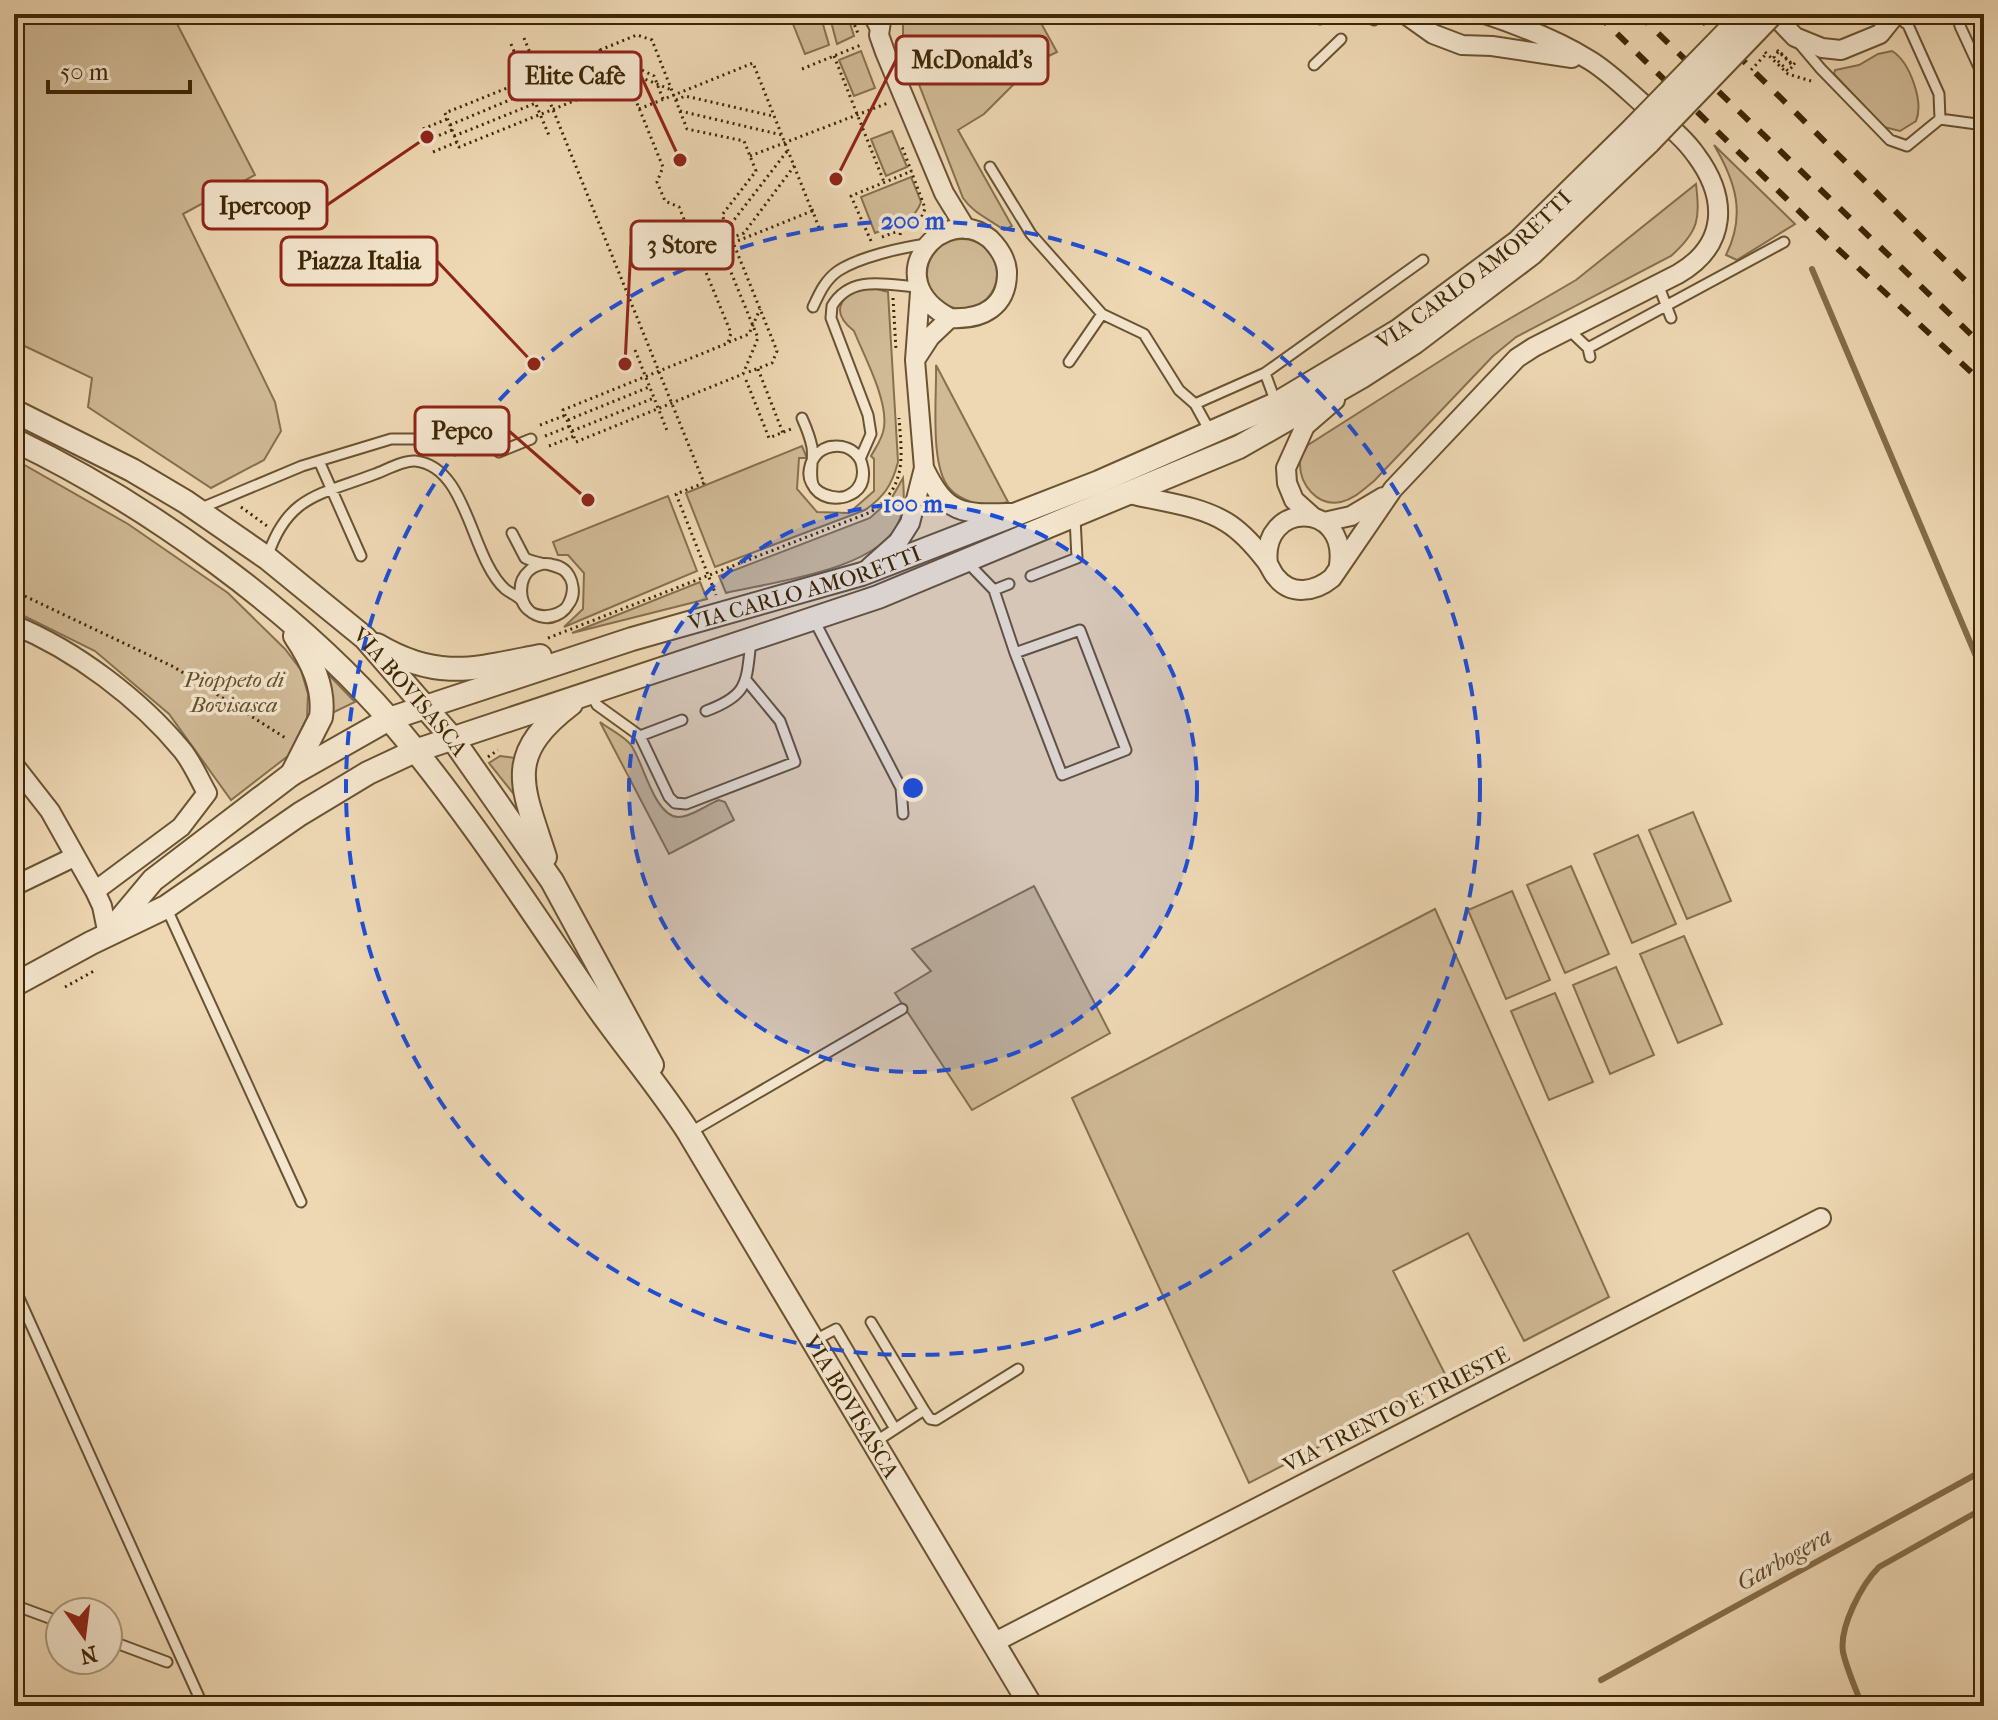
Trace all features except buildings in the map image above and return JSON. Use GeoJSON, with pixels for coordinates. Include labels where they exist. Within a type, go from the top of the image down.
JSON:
{"type":"FeatureCollection","features":[{"type":"Feature","properties":{"kind":"street"},"geometry":{"type":"LineString","coordinates":[[882,14],[873,39],[944,193],[966,229]]}},
{"type":"Feature","properties":{"kind":"street"},"geometry":{"type":"LineString","coordinates":[[1405,14],[1433,34],[1462,45],[1590,61]]}},
{"type":"Feature","properties":{"kind":"street"},"geometry":{"type":"LineString","coordinates":[[1474,45],[1478,14]]}},
{"type":"Feature","properties":{"kind":"street"},"geometry":{"type":"LineString","coordinates":[[1130,494],[1206,513],[1228,523],[1283,584],[1297,590],[1312,590],[1324,585],[1332,578],[1393,489],[1505,369],[1534,347],[1693,265],[1706,252],[1716,231],[1720,206],[1713,183],[1696,154],[1673,130],[1590,61],[1519,25],[1485,14]]}},
{"type":"Feature","properties":{"kind":"street","name":"VIA CARLO AMORETTI"},"geometry":{"type":"LineString","coordinates":[[14,985],[166,907],[314,806],[368,773],[415,751],[878,597],[1239,447],[1415,342],[1531,254],[1641,135],[1745,14]]}},
{"type":"Feature","properties":{"kind":"street"},"geometry":{"type":"LineString","coordinates":[[1773,14],[1795,37],[1822,48],[1841,50],[1880,34],[1896,14]]}},
{"type":"Feature","properties":{"kind":"street","name":"VIA CARLO AMORETTI"},"geometry":{"type":"LineString","coordinates":[[108,935],[153,880],[292,774],[389,719],[632,639],[862,574],[1099,482],[1276,404],[1398,331],[1518,242],[1773,14]]}},
{"type":"Feature","properties":{"kind":"street"},"geometry":{"type":"LineString","coordinates":[[944,193],[935,238],[919,259],[916,275],[919,290],[906,360],[924,468],[936,493],[953,507],[973,513],[1018,513]]}},
{"type":"Feature","properties":{"kind":"street"},"geometry":{"type":"LineString","coordinates":[[919,290],[932,309],[950,318],[969,320],[986,313],[1000,300],[1007,282],[1006,263],[998,247],[984,234],[966,229],[935,238]]}},
{"type":"Feature","properties":{"kind":"street"},"geometry":{"type":"LineString","coordinates":[[906,360],[950,318]]}},
{"type":"Feature","properties":{"kind":"street","name":"VIA CARLO AMORETTI"},"geometry":{"type":"LineString","coordinates":[[1339,565],[1339,539],[1294,500],[1287,483],[1286,468],[1305,426],[1361,377]]}},
{"type":"Feature","properties":{"kind":"street","name":"VIA BOVISASCA"},"geometry":{"type":"LineString","coordinates":[[14,411],[132,470],[198,510],[267,558],[365,638],[452,738],[552,881],[672,1106],[815,1340],[1031,1706]]}},
{"type":"Feature","properties":{"kind":"street","name":"VIA BOVISASCA"},"geometry":{"type":"LineString","coordinates":[[14,440],[131,505],[194,548],[281,615],[324,653],[389,719],[444,787],[624,1046],[672,1106]]}},
{"type":"Feature","properties":{"kind":"street"},"geometry":{"type":"LineString","coordinates":[[862,574],[898,542],[910,523],[924,468]]}},
{"type":"Feature","properties":{"kind":"street"},"geometry":{"type":"LineString","coordinates":[[1268,564],[1270,539],[1286,520],[1300,516],[1319,519],[1351,516],[1370,507],[1393,489]]}},
{"type":"Feature","properties":{"kind":"street"},"geometry":{"type":"LineString","coordinates":[[281,615],[310,661],[322,703],[321,717],[292,774]]}},
{"type":"Feature","properties":{"kind":"street"},"geometry":{"type":"LineString","coordinates":[[14,625],[33,633],[90,669],[144,708],[184,752],[207,793],[181,827],[95,891]]}},
{"type":"Feature","properties":{"kind":"street"},"geometry":{"type":"LineString","coordinates":[[365,638],[421,666],[447,670],[507,663],[632,639]]}},
{"type":"Feature","properties":{"kind":"street"},"geometry":{"type":"LineString","coordinates":[[552,881],[531,814],[525,783],[525,757],[531,743],[548,722],[588,693]]}},
{"type":"Feature","properties":{"kind":"street"},"geometry":{"type":"LineString","coordinates":[[14,765],[50,811],[95,891],[102,906],[108,935]]}},
{"type":"Feature","properties":{"kind":"street"},"geometry":{"type":"LineString","coordinates":[[14,886],[74,857]]}},
{"type":"Feature","properties":{"kind":"street","name":"VIA TRENTO E TRIESTE"},"geometry":{"type":"LineString","coordinates":[[993,1643],[1821,1218]]}},
{"type":"Feature","properties":{"kind":"lane"},"geometry":{"type":"LineString","coordinates":[[867,14],[873,39]]}},
{"type":"Feature","properties":{"kind":"lane"},"geometry":{"type":"LineString","coordinates":[[1374,20],[1384,14]]}},
{"type":"Feature","properties":{"kind":"lane"},"geometry":{"type":"LineString","coordinates":[[1795,37],[1821,69],[1890,140],[1907,146],[1940,119],[1939,94],[1908,25],[1896,14]]}},
{"type":"Feature","properties":{"kind":"lane"},"geometry":{"type":"LineString","coordinates":[[1957,14],[1984,78]]}},
{"type":"Feature","properties":{"kind":"lane"},"geometry":{"type":"LineString","coordinates":[[1314,65],[1341,39]]}},
{"type":"Feature","properties":{"kind":"lane"},"geometry":{"type":"LineString","coordinates":[[1940,119],[1984,125]]}},
{"type":"Feature","properties":{"kind":"lane"},"geometry":{"type":"LineString","coordinates":[[990,167],[1031,234],[1102,314],[1144,334],[1179,390],[1195,404],[1211,434]]}},
{"type":"Feature","properties":{"kind":"lane"},"geometry":{"type":"LineString","coordinates":[[813,307],[821,288],[837,271],[898,247],[935,238]]}},
{"type":"Feature","properties":{"kind":"lane"},"geometry":{"type":"LineString","coordinates":[[1568,329],[1589,352],[1665,306],[1784,242]]}},
{"type":"Feature","properties":{"kind":"lane","name":"VIA CARLO AMORETTI"},"geometry":{"type":"LineString","coordinates":[[1195,404],[1265,373],[1423,260]]}},
{"type":"Feature","properties":{"kind":"lane"},"geometry":{"type":"LineString","coordinates":[[802,418],[811,443],[810,477],[822,494],[833,498],[849,495],[860,483],[871,434],[868,415],[831,318],[832,306],[845,290],[866,283],[919,290]]}},
{"type":"Feature","properties":{"kind":"lane"},"geometry":{"type":"LineString","coordinates":[[1658,284],[1671,318]]}},
{"type":"Feature","properties":{"kind":"lane"},"geometry":{"type":"LineString","coordinates":[[1069,362],[1102,314]]}},
{"type":"Feature","properties":{"kind":"lane"},"geometry":{"type":"LineString","coordinates":[[1265,373],[1276,404]]}},
{"type":"Feature","properties":{"kind":"lane"},"geometry":{"type":"LineString","coordinates":[[198,510],[319,461],[391,439],[415,439],[441,449]]}},
{"type":"Feature","properties":{"kind":"lane"},"geometry":{"type":"LineString","coordinates":[[499,452],[531,439]]}},
{"type":"Feature","properties":{"kind":"lane"},"geometry":{"type":"LineString","coordinates":[[811,465],[823,449],[831,446],[848,448],[862,467]]}},
{"type":"Feature","properties":{"kind":"lane"},"geometry":{"type":"LineString","coordinates":[[319,461],[361,556]]}},
{"type":"Feature","properties":{"kind":"lane"},"geometry":{"type":"LineString","coordinates":[[267,558],[276,531],[295,508],[312,497],[413,461],[436,467],[450,481],[492,574],[506,590],[532,613],[549,617],[557,615],[569,604],[572,592],[567,573],[561,568],[525,558],[512,533]]}},
{"type":"Feature","properties":{"kind":"lane"},"geometry":{"type":"LineString","coordinates":[[1031,576],[1077,558],[1075,517]]}},
{"type":"Feature","properties":{"kind":"lane"},"geometry":{"type":"LineString","coordinates":[[967,562],[994,590],[1015,653],[1062,775],[1126,750],[1080,630],[1015,653]]}},
{"type":"Feature","properties":{"kind":"lane"},"geometry":{"type":"LineString","coordinates":[[522,601],[521,584],[529,570],[545,564]]}},
{"type":"Feature","properties":{"kind":"lane"},"geometry":{"type":"LineString","coordinates":[[994,590],[1009,584]]}},
{"type":"Feature","properties":{"kind":"lane"},"geometry":{"type":"LineString","coordinates":[[813,618],[901,788],[903,814]]}},
{"type":"Feature","properties":{"kind":"lane"},"geometry":{"type":"LineString","coordinates":[[706,711],[728,703],[747,681],[751,639]]}},
{"type":"Feature","properties":{"kind":"lane"},"geometry":{"type":"LineString","coordinates":[[588,693],[597,705],[640,736],[669,797],[675,803],[686,804],[795,762],[780,721],[747,681]]}},
{"type":"Feature","properties":{"kind":"lane"},"geometry":{"type":"LineString","coordinates":[[640,736],[682,720]]}},
{"type":"Feature","properties":{"kind":"lane"},"geometry":{"type":"LineString","coordinates":[[166,907],[301,1202]]}},
{"type":"Feature","properties":{"kind":"lane"},"geometry":{"type":"LineString","coordinates":[[689,1133],[902,1009]]}},
{"type":"Feature","properties":{"kind":"lane"},"geometry":{"type":"LineString","coordinates":[[14,1287],[203,1706]]}},
{"type":"Feature","properties":{"kind":"lane"},"geometry":{"type":"LineString","coordinates":[[871,1322],[930,1419],[936,1420],[1018,1369]]}},
{"type":"Feature","properties":{"kind":"lane"},"geometry":{"type":"LineString","coordinates":[[815,1340],[836,1329],[895,1429]]}},
{"type":"Feature","properties":{"kind":"lane"},"geometry":{"type":"LineString","coordinates":[[875,1442],[924,1410]]}},
{"type":"Feature","properties":{"kind":"lane"},"geometry":{"type":"LineString","coordinates":[[14,1605],[44,1616]]}},
{"type":"Feature","properties":{"kind":"lane"},"geometry":{"type":"LineString","coordinates":[[124,1646],[167,1662]]}},
{"type":"Feature","properties":{"kind":"path"},"geometry":{"type":"LineString","coordinates":[[1704,24],[1713,14]]}},
{"type":"Feature","properties":{"kind":"path"},"geometry":{"type":"LineString","coordinates":[[539,75],[637,35],[652,40],[687,129],[744,141],[756,171],[722,215],[777,351],[772,363],[672,403]]}},
{"type":"Feature","properties":{"kind":"path"},"geometry":{"type":"LineString","coordinates":[[524,38],[704,483],[676,494],[719,602]]}},
{"type":"Feature","properties":{"kind":"path"},"geometry":{"type":"LineString","coordinates":[[802,69],[873,39]]}},
{"type":"Feature","properties":{"kind":"path"},"geometry":{"type":"LineString","coordinates":[[511,44],[550,138]]}},
{"type":"Feature","properties":{"kind":"path"},"geometry":{"type":"LineString","coordinates":[[621,82],[459,147],[445,113],[601,50],[654,76],[663,99]]}},
{"type":"Feature","properties":{"kind":"path"},"geometry":{"type":"LineString","coordinates":[[1777,50],[1779,53],[1793,66],[1788,71],[1774,57],[1779,51],[1793,65]]}},
{"type":"Feature","properties":{"kind":"path"},"geometry":{"type":"LineString","coordinates":[[610,54],[621,82],[630,86],[663,167],[657,182],[665,201],[679,207],[731,333],[728,343],[563,410],[576,442],[743,374],[758,338],[721,248]]}},
{"type":"Feature","properties":{"kind":"path"},"geometry":{"type":"LineString","coordinates":[[1751,70],[1766,54]]}},
{"type":"Feature","properties":{"kind":"path"},"geometry":{"type":"LineString","coordinates":[[834,56],[884,182]]}},
{"type":"Feature","properties":{"kind":"path"},"geometry":{"type":"LineString","coordinates":[[751,58],[819,228]]}},
{"type":"Feature","properties":{"kind":"path"},"geometry":{"type":"LineString","coordinates":[[639,109],[753,63],[795,165],[744,233],[731,238]]}},
{"type":"Feature","properties":{"kind":"path"},"geometry":{"type":"LineString","coordinates":[[553,110],[637,76],[672,90]]}},
{"type":"Feature","properties":{"kind":"path"},"geometry":{"type":"LineString","coordinates":[[450,125],[531,91]]}},
{"type":"Feature","properties":{"kind":"path"},"geometry":{"type":"LineString","coordinates":[[676,100],[685,96],[777,117],[812,211],[700,256]]}},
{"type":"Feature","properties":{"kind":"path"},"geometry":{"type":"LineString","coordinates":[[454,136],[536,103]]}},
{"type":"Feature","properties":{"kind":"path"},"geometry":{"type":"LineString","coordinates":[[750,156],[886,104]]}},
{"type":"Feature","properties":{"kind":"path"},"geometry":{"type":"LineString","coordinates":[[680,110],[782,135]]}},
{"type":"Feature","properties":{"kind":"path"},"geometry":{"type":"LineString","coordinates":[[423,129],[447,119]]}},
{"type":"Feature","properties":{"kind":"path"},"geometry":{"type":"LineString","coordinates":[[428,140],[452,130]]}},
{"type":"Feature","properties":{"kind":"path"},"geometry":{"type":"LineString","coordinates":[[433,152],[457,142]]}},
{"type":"Feature","properties":{"kind":"path"},"geometry":{"type":"LineString","coordinates":[[901,144],[914,172],[925,208],[923,216],[916,223],[870,242],[851,196],[914,172]]}},
{"type":"Feature","properties":{"kind":"path"},"geometry":{"type":"LineString","coordinates":[[727,229],[789,153]]}},
{"type":"Feature","properties":{"kind":"path"},"geometry":{"type":"LineString","coordinates":[[899,238],[901,230]]}},
{"type":"Feature","properties":{"kind":"path"},"geometry":{"type":"LineString","coordinates":[[893,298],[906,360]]}},
{"type":"Feature","properties":{"kind":"path"},"geometry":{"type":"LineString","coordinates":[[659,371],[749,334],[760,309]]}},
{"type":"Feature","properties":{"kind":"path"},"geometry":{"type":"LineString","coordinates":[[635,350],[668,433]]}},
{"type":"Feature","properties":{"kind":"path"},"geometry":{"type":"LineString","coordinates":[[757,369],[783,433]]}},
{"type":"Feature","properties":{"kind":"path"},"geometry":{"type":"LineString","coordinates":[[746,380],[769,438],[791,429]]}},
{"type":"Feature","properties":{"kind":"path"},"geometry":{"type":"LineString","coordinates":[[568,420],[649,387]]}},
{"type":"Feature","properties":{"kind":"path"},"geometry":{"type":"LineString","coordinates":[[545,436],[654,398]]}},
{"type":"Feature","properties":{"kind":"path"},"geometry":{"type":"LineString","coordinates":[[542,640],[871,512],[886,501],[902,466],[899,405]]}},
{"type":"Feature","properties":{"kind":"path"},"geometry":{"type":"LineString","coordinates":[[540,425],[566,415]]}},
{"type":"Feature","properties":{"kind":"path"},"geometry":{"type":"LineString","coordinates":[[549,446],[574,436]]}},
{"type":"Feature","properties":{"kind":"path"},"geometry":{"type":"LineString","coordinates":[[235,502],[267,526]]}},
{"type":"Feature","properties":{"kind":"path"},"geometry":{"type":"LineString","coordinates":[[14,521],[18,528],[14,549]]}},
{"type":"Feature","properties":{"kind":"path"},"geometry":{"type":"LineString","coordinates":[[14,591],[174,667],[293,743]]}},
{"type":"Feature","properties":{"kind":"path"},"geometry":{"type":"LineString","coordinates":[[65,987],[94,971]]}},
{"type":"Feature","properties":{"kind":"green space"},"geometry":{"type":"Polygon","coordinates":[[[14,14],[172,14],[255,175],[183,214],[275,402],[281,431],[264,460],[211,488],[88,407],[92,378],[14,341],[14,14]]]}},
{"type":"Feature","properties":{"kind":"green space"},"geometry":{"type":"Polygon","coordinates":[[[789,14],[820,14],[829,45],[805,54],[789,14]]]}},
{"type":"Feature","properties":{"kind":"green space"},"geometry":{"type":"Polygon","coordinates":[[[829,14],[847,14],[854,36],[837,44],[829,14]]]}},
{"type":"Feature","properties":{"kind":"green space"},"geometry":{"type":"Polygon","coordinates":[[[909,14],[1036,14],[1057,52],[1036,62],[984,114],[958,130],[1012,226],[1004,230],[977,212],[963,198],[903,43],[903,24],[909,14]]]}},
{"type":"Feature","properties":{"kind":"green space"},"geometry":{"type":"Polygon","coordinates":[[[861,51],[875,88],[854,96],[839,60],[861,51]]]}},
{"type":"Feature","properties":{"kind":"green space"},"geometry":{"type":"Polygon","coordinates":[[[1892,51],[1910,73],[1917,93],[1916,121],[1900,131],[1884,127],[1834,74],[1835,70],[1859,65],[1878,54],[1892,51]]]}},
{"type":"Feature","properties":{"kind":"green space"},"geometry":{"type":"Polygon","coordinates":[[[892,131],[907,167],[886,176],[871,139],[892,131]]]}},
{"type":"Feature","properties":{"kind":"green space"},"geometry":{"type":"Polygon","coordinates":[[[1714,145],[1795,224],[1737,260],[1726,255],[1736,226],[1736,199],[1728,172],[1714,145]]]}},
{"type":"Feature","properties":{"kind":"green space"},"geometry":{"type":"Polygon","coordinates":[[[911,177],[921,202],[918,209],[902,223],[875,233],[861,197],[911,177]]]}},
{"type":"Feature","properties":{"kind":"green space"},"geometry":{"type":"Polygon","coordinates":[[[1696,184],[1696,224],[1671,256],[1516,337],[1493,356],[1374,481],[1354,496],[1333,503],[1318,498],[1306,486],[1301,460],[1308,445],[1473,340],[1576,280],[1696,184]]]}},
{"type":"Feature","properties":{"kind":"green space"},"geometry":{"type":"Polygon","coordinates":[[[969,239],[991,254],[997,274],[995,288],[987,299],[976,307],[955,309],[937,299],[929,288],[927,267],[937,249],[948,241],[969,239]]]}},
{"type":"Feature","properties":{"kind":"green space"},"geometry":{"type":"Polygon","coordinates":[[[870,287],[888,292],[898,462],[890,484],[865,510],[715,567],[686,493],[802,446],[807,458],[799,458],[797,489],[817,512],[849,513],[874,491],[874,459],[871,456],[883,431],[882,404],[854,331],[841,316],[840,309],[852,293],[870,287]]]}},
{"type":"Feature","properties":{"kind":"green space"},"geometry":{"type":"Polygon","coordinates":[[[936,365],[1008,502],[980,505],[971,502],[954,493],[943,479],[937,448],[936,365]]]}},
{"type":"Feature","properties":{"kind":"green space","name":"Pioppeto di Bovisasca"},"geometry":{"type":"Polygon","coordinates":[[[14,459],[128,524],[228,593],[285,649],[301,670],[308,694],[307,718],[288,756],[231,800],[169,714],[95,651],[14,611],[14,459]]]}},
{"type":"Feature","properties":{"kind":"green space"},"geometry":{"type":"Polygon","coordinates":[[[903,478],[903,505],[899,521],[888,538],[870,551],[823,571],[726,593],[719,576],[870,518],[891,499],[903,478]]]}},
{"type":"Feature","properties":{"kind":"green space"},"geometry":{"type":"Polygon","coordinates":[[[668,496],[697,571],[564,627],[583,609],[584,573],[568,555],[558,555],[553,542],[668,496]]]}},
{"type":"Feature","properties":{"kind":"green space"},"geometry":{"type":"Polygon","coordinates":[[[700,582],[707,599],[572,633],[587,627],[700,582]]]}},
{"type":"Feature","properties":{"kind":"green space"},"geometry":{"type":"Polygon","coordinates":[[[324,673],[327,673],[355,702],[330,714],[324,673]]]}},
{"type":"Feature","properties":{"kind":"green space"},"geometry":{"type":"Polygon","coordinates":[[[600,722],[631,745],[656,798],[670,814],[678,817],[688,815],[719,800],[725,802],[734,820],[669,854],[600,722]]]}},
{"type":"Feature","properties":{"kind":"green space"},"geometry":{"type":"Polygon","coordinates":[[[500,756],[522,759],[520,802],[489,763],[500,756]]]}},
{"type":"Feature","properties":{"kind":"green space"},"geometry":{"type":"Polygon","coordinates":[[[1693,812],[1731,901],[1687,919],[1649,830],[1693,812]]]}},
{"type":"Feature","properties":{"kind":"green space"},"geometry":{"type":"Polygon","coordinates":[[[1638,835],[1676,924],[1632,943],[1594,854],[1638,835]]]}},
{"type":"Feature","properties":{"kind":"green space"},"geometry":{"type":"Polygon","coordinates":[[[1571,866],[1609,954],[1565,973],[1527,885],[1571,866]]]}},
{"type":"Feature","properties":{"kind":"green space"},"geometry":{"type":"Polygon","coordinates":[[[1034,886],[1110,1033],[972,1110],[895,993],[931,971],[912,949],[1034,886]]]}},
{"type":"Feature","properties":{"kind":"green space"},"geometry":{"type":"Polygon","coordinates":[[[1512,891],[1550,980],[1506,999],[1468,910],[1512,891]]]}},
{"type":"Feature","properties":{"kind":"green space"},"geometry":{"type":"Polygon","coordinates":[[[1435,909],[1609,1297],[1524,1341],[1468,1233],[1393,1271],[1448,1380],[1249,1483],[1072,1098],[1435,909]]]}},
{"type":"Feature","properties":{"kind":"green space"},"geometry":{"type":"Polygon","coordinates":[[[1684,936],[1722,1024],[1678,1043],[1640,954],[1684,936]]]}},
{"type":"Feature","properties":{"kind":"green space"},"geometry":{"type":"Polygon","coordinates":[[[1616,967],[1654,1055],[1610,1074],[1573,985],[1616,967]]]}},
{"type":"Feature","properties":{"kind":"green space"},"geometry":{"type":"Polygon","coordinates":[[[1555,993],[1593,1082],[1549,1100],[1511,1011],[1555,993]]]}},
{"type":"Feature","properties":{"kind":"waterway"},"geometry":{"type":"LineString","coordinates":[[1812,269],[1984,675]]}},
{"type":"Feature","properties":{"kind":"waterway","name":"Garbogera"},"geometry":{"type":"LineString","coordinates":[[1601,1680],[1984,1470]]}},
{"type":"Feature","properties":{"kind":"waterway"},"geometry":{"type":"LineString","coordinates":[[1862,1706],[1845,1659],[1843,1642],[1853,1606],[1866,1584],[1879,1567],[1984,1508]]}},
{"type":"Feature","properties":{"kind":"railway"},"geometry":{"type":"LineString","coordinates":[[1597,14],[1840,251],[1984,384]]}},
{"type":"Feature","properties":{"kind":"railway"},"geometry":{"type":"LineString","coordinates":[[1638,14],[1984,347]]}},
{"type":"Feature","properties":{"kind":"railway"},"geometry":{"type":"LineString","coordinates":[[1696,14],[1984,299]]}},
{"type":"Feature","properties":{"kind":"place","name":"Ipercoop"},"geometry":{"type":"Point","coordinates":[427,137]}},
{"type":"Feature","properties":{"kind":"place","name":"Elite Cafè"},"geometry":{"type":"Point","coordinates":[680,160]}},
{"type":"Feature","properties":{"kind":"place","name":"McDonald's"},"geometry":{"type":"Point","coordinates":[836,179]}},
{"type":"Feature","properties":{"kind":"place","name":"Piazza Italia"},"geometry":{"type":"Point","coordinates":[534,364]}},
{"type":"Feature","properties":{"kind":"place","name":"3 Store"},"geometry":{"type":"Point","coordinates":[625,364]}},
{"type":"Feature","properties":{"kind":"place","name":"Pepco"},"geometry":{"type":"Point","coordinates":[588,500]}}]}
